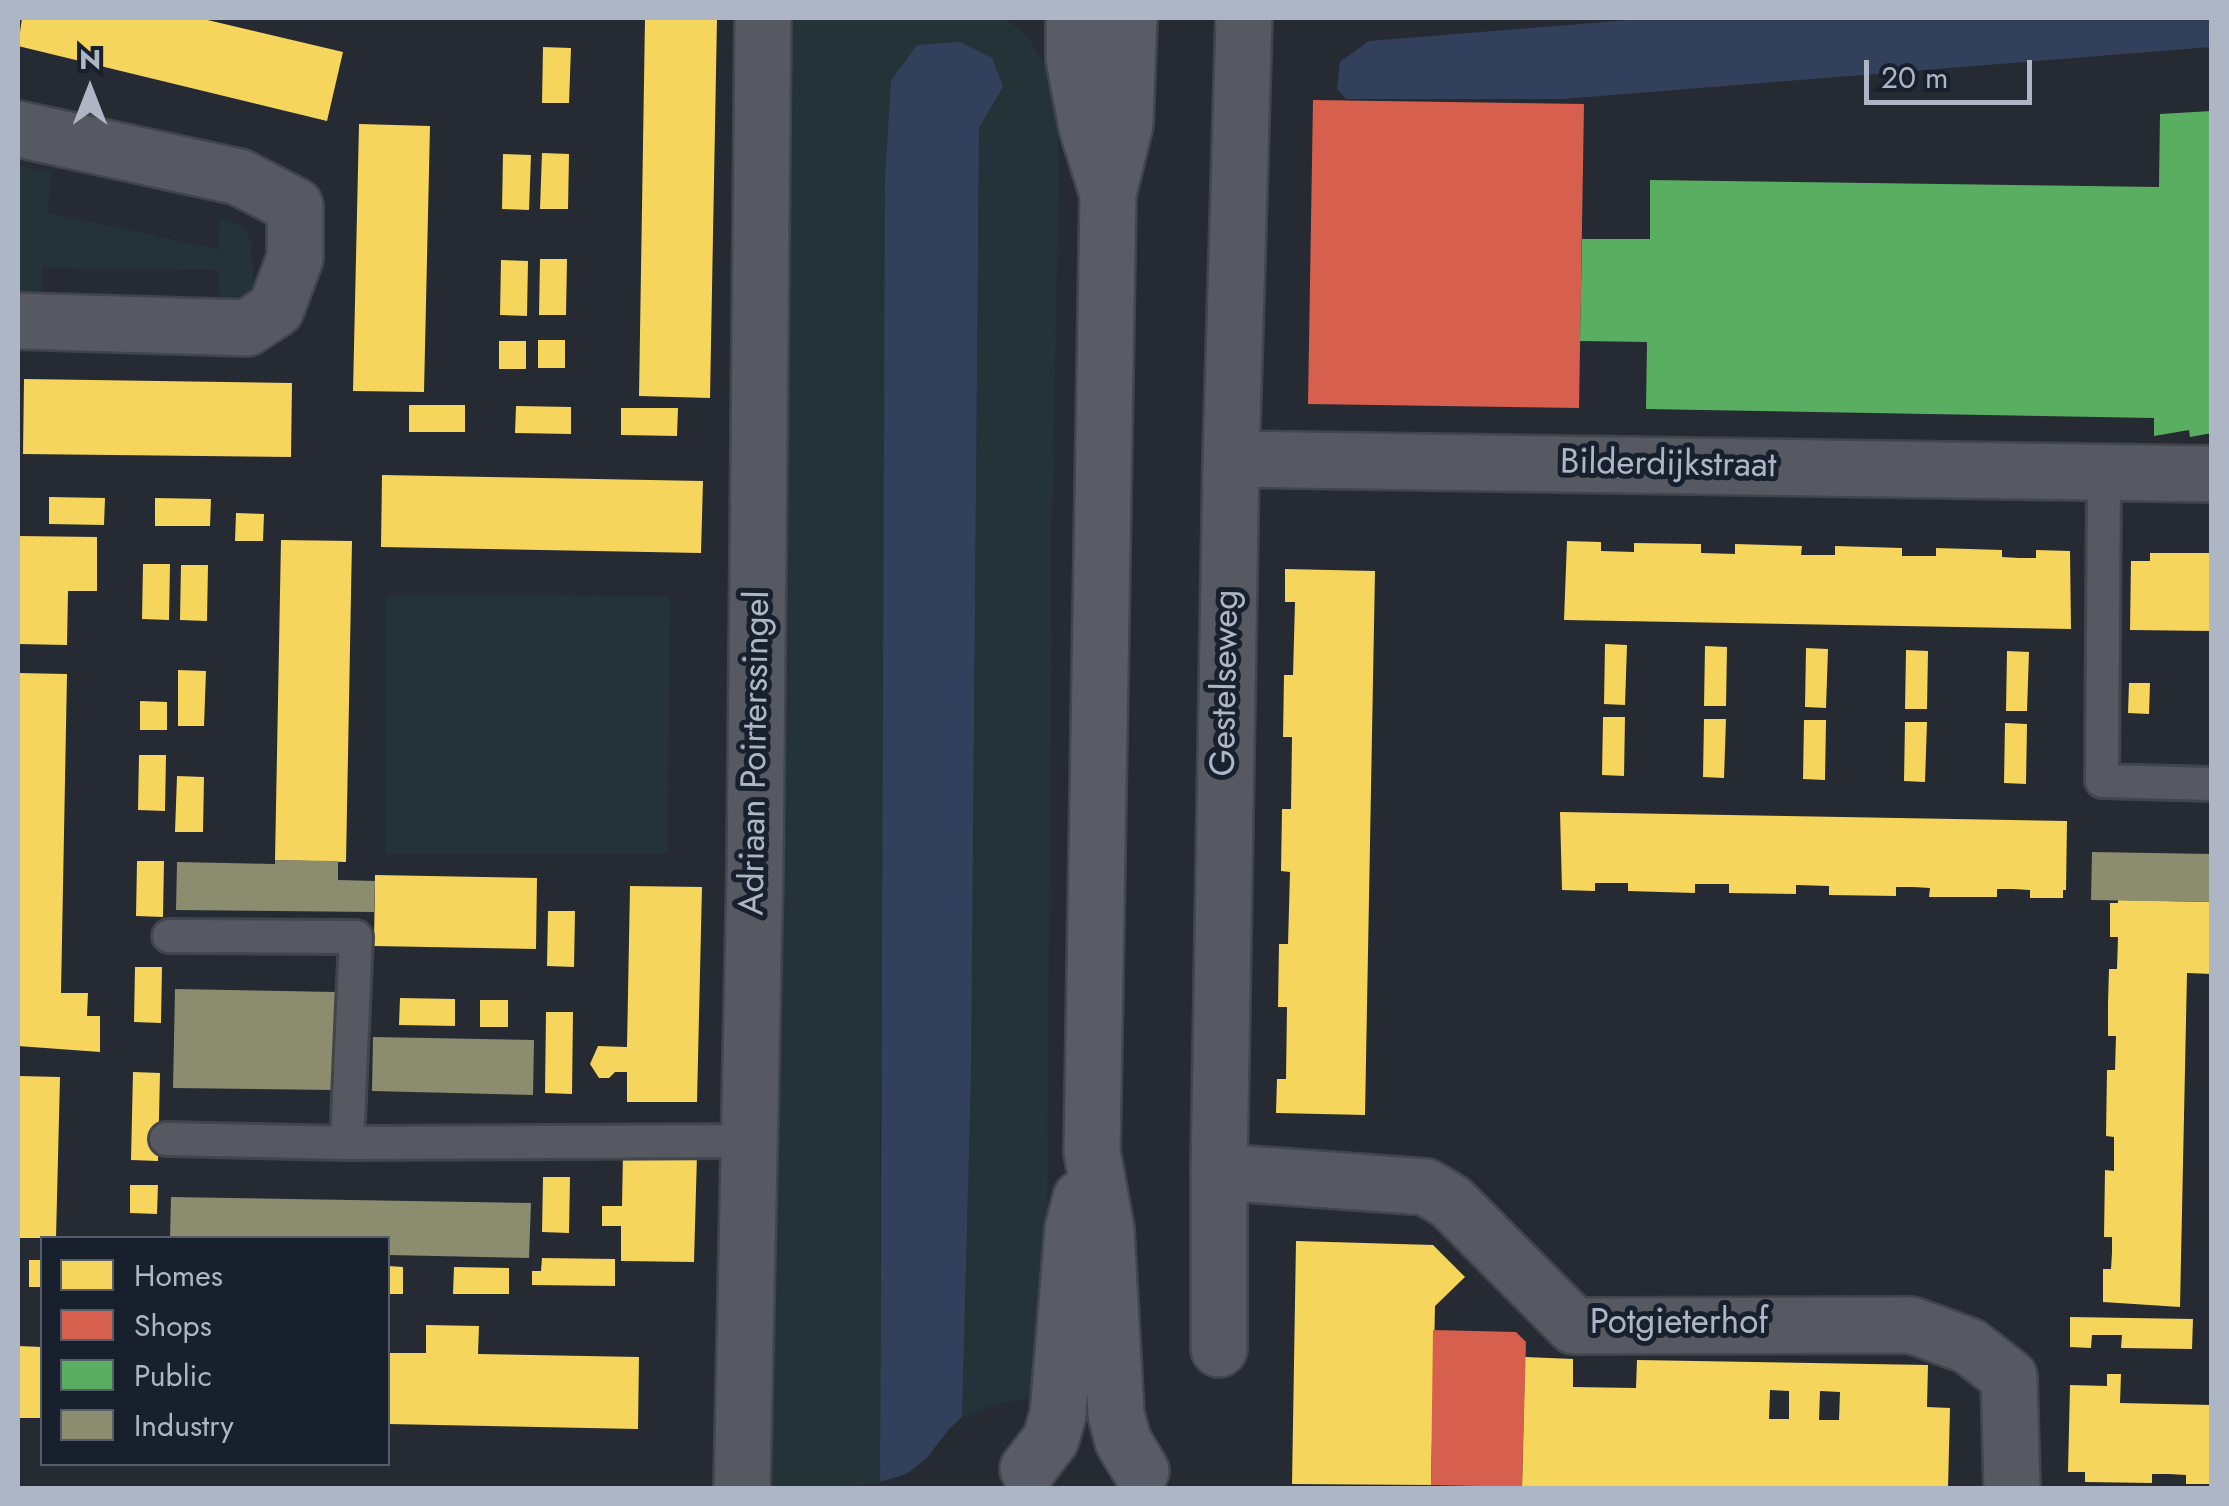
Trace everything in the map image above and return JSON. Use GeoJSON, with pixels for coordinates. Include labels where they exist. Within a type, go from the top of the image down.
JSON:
{"type":"FeatureCollection","features":[{"type":"Feature","properties":{"kind":"main road"},"geometry":{"type":"LineString","coordinates":[[1074,18],[1074,59],[1108,194]]}},
{"type":"Feature","properties":{"kind":"main road"},"geometry":{"type":"LineString","coordinates":[[1129,18],[1126,124],[1108,194],[1092,1152],[1106,1229],[1116,1414],[1123,1441],[1151,1480]]}},
{"type":"Feature","properties":{"kind":"main road"},"geometry":{"type":"LineString","coordinates":[[1016,1479],[1051,1439],[1058,1414],[1073,1229],[1092,1152]]}},
{"type":"Feature","properties":{"kind":"main road"},"geometry":{"type":"LineString","coordinates":[[1016,1479],[1050,1458],[1073,1454],[1119,1460],[1151,1480]]}},
{"type":"Feature","properties":{"kind":"street","name":"Adriaan Poirterssingel"},"geometry":{"type":"LineString","coordinates":[[742,1488],[760,548],[763,18]]}},
{"type":"Feature","properties":{"kind":"street","name":"Gestelseweg"},"geometry":{"type":"LineString","coordinates":[[1219,1350],[1232,458],[1244,18]]}},
{"type":"Feature","properties":{"kind":"street"},"geometry":{"type":"LineString","coordinates":[[18,130],[239,177],[295,206],[295,258],[276,310],[247,328],[18,321]]}},
{"type":"Feature","properties":{"kind":"street","name":"Bilderdijkstraat"},"geometry":{"type":"LineString","coordinates":[[1232,458],[2212,474]]}},
{"type":"Feature","properties":{"kind":"street","name":"Potgieterhof"},"geometry":{"type":"LineString","coordinates":[[1219,1172],[1426,1187],[1451,1202],[1574,1326],[1911,1325],[1970,1346],[2009,1378],[2012,1488]]}},
{"type":"Feature","properties":{"kind":"lane"},"geometry":{"type":"LineString","coordinates":[[2104,472],[2102,781],[2212,784]]}},
{"type":"Feature","properties":{"kind":"lane"},"geometry":{"type":"LineString","coordinates":[[168,936],[356,936],[348,1142]]}},
{"type":"Feature","properties":{"kind":"lane"},"geometry":{"type":"LineString","coordinates":[[166,1139],[750,1141]]}},
{"type":"Feature","properties":{"kind":"shaded area"},"geometry":{"type":"Polygon","coordinates":[[[787,18],[1005,18],[1030,39],[1057,87],[1046,1395],[997,1404],[962,1417],[971,1075],[979,128],[1003,87],[960,42],[880,1094],[880,1482],[850,1488],[762,1488],[787,18]]]}},
{"type":"Feature","properties":{"kind":"shaded area"},"geometry":{"type":"Polygon","coordinates":[[[18,165],[51,172],[48,213],[219,249],[220,217],[242,226],[251,241],[254,286],[240,305],[220,306],[219,270],[42,268],[41,305],[18,303],[18,165]]]}},
{"type":"Feature","properties":{"kind":"shaded area"},"geometry":{"type":"Polygon","coordinates":[[[386,595],[669,596],[668,854],[386,854],[386,595]]]}},
{"type":"Feature","properties":{"kind":"water"},"geometry":{"type":"Polygon","coordinates":[[[1655,18],[2211,18],[2211,47],[1563,99],[1346,99],[1337,89],[1340,62],[1369,41],[1655,18]]]}},
{"type":"Feature","properties":{"kind":"water"},"geometry":{"type":"Polygon","coordinates":[[[960,42],[992,58],[1003,87],[979,128],[971,1075],[962,1417],[926,1459],[906,1474],[880,1482],[885,178],[891,81],[917,45],[960,42]]]}},
{"type":"Feature","properties":{"kind":"building: Homes"},"geometry":{"type":"Polygon","coordinates":[[[22,18],[199,18],[343,52],[327,121],[18,46],[22,18]]]}},
{"type":"Feature","properties":{"kind":"building: Homes"},"geometry":{"type":"Polygon","coordinates":[[[645,18],[717,18],[710,398],[639,396],[645,18]]]}},
{"type":"Feature","properties":{"kind":"building: Homes"},"geometry":{"type":"Polygon","coordinates":[[[543,47],[571,48],[569,103],[542,103],[543,47]]]}},
{"type":"Feature","properties":{"kind":"building: Homes"},"geometry":{"type":"Polygon","coordinates":[[[359,124],[430,126],[424,392],[353,391],[359,124]]]}},
{"type":"Feature","properties":{"kind":"building: Homes"},"geometry":{"type":"Polygon","coordinates":[[[542,153],[569,154],[568,209],[540,209],[542,153]]]}},
{"type":"Feature","properties":{"kind":"building: Homes"},"geometry":{"type":"Polygon","coordinates":[[[503,154],[531,155],[529,210],[502,209],[503,154]]]}},
{"type":"Feature","properties":{"kind":"building: Homes"},"geometry":{"type":"Polygon","coordinates":[[[540,259],[567,259],[566,315],[539,315],[540,259]]]}},
{"type":"Feature","properties":{"kind":"building: Homes"},"geometry":{"type":"Polygon","coordinates":[[[501,260],[528,261],[527,316],[500,315],[501,260]]]}},
{"type":"Feature","properties":{"kind":"building: Homes"},"geometry":{"type":"Polygon","coordinates":[[[538,340],[565,340],[565,368],[538,368],[538,340]]]}},
{"type":"Feature","properties":{"kind":"building: Homes"},"geometry":{"type":"Polygon","coordinates":[[[499,341],[526,341],[526,369],[499,369],[499,341]]]}},
{"type":"Feature","properties":{"kind":"building: Homes"},"geometry":{"type":"Polygon","coordinates":[[[24,379],[292,383],[291,457],[23,454],[24,379]]]}},
{"type":"Feature","properties":{"kind":"building: Homes"},"geometry":{"type":"Polygon","coordinates":[[[409,405],[465,405],[465,432],[409,432],[409,405]]]}},
{"type":"Feature","properties":{"kind":"building: Homes"},"geometry":{"type":"Polygon","coordinates":[[[516,406],[571,407],[571,434],[515,433],[516,406]]]}},
{"type":"Feature","properties":{"kind":"building: Homes"},"geometry":{"type":"Polygon","coordinates":[[[621,408],[678,408],[677,436],[621,435],[621,408]]]}},
{"type":"Feature","properties":{"kind":"building: Homes"},"geometry":{"type":"Polygon","coordinates":[[[382,475],[703,481],[701,553],[381,547],[382,475]]]}},
{"type":"Feature","properties":{"kind":"building: Homes"},"geometry":{"type":"Polygon","coordinates":[[[49,497],[105,498],[104,525],[49,524],[49,497]]]}},
{"type":"Feature","properties":{"kind":"building: Homes"},"geometry":{"type":"Polygon","coordinates":[[[155,498],[211,499],[210,526],[155,526],[155,498]]]}},
{"type":"Feature","properties":{"kind":"building: Homes"},"geometry":{"type":"Polygon","coordinates":[[[236,513],[264,514],[263,541],[235,541],[236,513]]]}},
{"type":"Feature","properties":{"kind":"building: Homes"},"geometry":{"type":"Polygon","coordinates":[[[18,536],[97,537],[97,591],[68,591],[67,645],[18,644],[18,536]]]}},
{"type":"Feature","properties":{"kind":"building: Homes"},"geometry":{"type":"Polygon","coordinates":[[[281,540],[352,541],[346,862],[275,860],[281,540]]]}},
{"type":"Feature","properties":{"kind":"building: Homes"},"geometry":{"type":"Polygon","coordinates":[[[1567,541],[1601,542],[1601,551],[1634,552],[1634,543],[1701,544],[1701,553],[1735,554],[1735,544],[1802,546],[1801,555],[1835,555],[1835,546],[1902,548],[1902,556],[1936,556],[1936,548],[2002,550],[2002,557],[2019,558],[2036,558],[2036,550],[2070,551],[2071,629],[1564,620],[1567,541]]]}},
{"type":"Feature","properties":{"kind":"building: Homes"},"geometry":{"type":"Polygon","coordinates":[[[2150,553],[2212,553],[2212,631],[2130,630],[2131,561],[2150,561],[2150,553]]]}},
{"type":"Feature","properties":{"kind":"building: Homes"},"geometry":{"type":"Polygon","coordinates":[[[143,564],[170,564],[169,620],[142,619],[143,564]]]}},
{"type":"Feature","properties":{"kind":"building: Homes"},"geometry":{"type":"Polygon","coordinates":[[[181,565],[208,565],[207,621],[180,620],[181,565]]]}},
{"type":"Feature","properties":{"kind":"building: Homes"},"geometry":{"type":"Polygon","coordinates":[[[1285,569],[1375,571],[1365,1115],[1276,1113],[1277,1079],[1286,1079],[1287,1007],[1278,1007],[1279,944],[1288,944],[1290,872],[1281,871],[1282,809],[1291,809],[1292,737],[1283,737],[1284,675],[1293,675],[1295,602],[1285,602],[1285,569]]]}},
{"type":"Feature","properties":{"kind":"building: Homes"},"geometry":{"type":"Polygon","coordinates":[[[1605,644],[1627,645],[1625,705],[1604,704],[1605,644]]]}},
{"type":"Feature","properties":{"kind":"building: Homes"},"geometry":{"type":"Polygon","coordinates":[[[1705,646],[1727,647],[1726,706],[1704,706],[1705,646]]]}},
{"type":"Feature","properties":{"kind":"building: Homes"},"geometry":{"type":"Polygon","coordinates":[[[1806,648],[1828,649],[1826,708],[1805,707],[1806,648]]]}},
{"type":"Feature","properties":{"kind":"building: Homes"},"geometry":{"type":"Polygon","coordinates":[[[1906,650],[1928,651],[1927,709],[1905,709],[1906,650]]]}},
{"type":"Feature","properties":{"kind":"building: Homes"},"geometry":{"type":"Polygon","coordinates":[[[2007,651],[2029,652],[2027,711],[2006,711],[2007,651]]]}},
{"type":"Feature","properties":{"kind":"building: Homes"},"geometry":{"type":"Polygon","coordinates":[[[178,670],[206,671],[204,726],[178,726],[178,670]]]}},
{"type":"Feature","properties":{"kind":"building: Homes"},"geometry":{"type":"Polygon","coordinates":[[[18,673],[67,674],[61,993],[88,993],[87,1016],[100,1016],[100,1052],[18,1046],[18,673]]]}},
{"type":"Feature","properties":{"kind":"building: Homes"},"geometry":{"type":"Polygon","coordinates":[[[2129,683],[2150,683],[2149,714],[2128,713],[2129,683]]]}},
{"type":"Feature","properties":{"kind":"building: Homes"},"geometry":{"type":"Polygon","coordinates":[[[140,701],[167,702],[167,730],[140,730],[140,701]]]}},
{"type":"Feature","properties":{"kind":"building: Homes"},"geometry":{"type":"Polygon","coordinates":[[[1603,717],[1625,717],[1624,776],[1602,775],[1603,717]]]}},
{"type":"Feature","properties":{"kind":"building: Homes"},"geometry":{"type":"Polygon","coordinates":[[[1704,719],[1726,719],[1724,778],[1703,777],[1704,719]]]}},
{"type":"Feature","properties":{"kind":"building: Homes"},"geometry":{"type":"Polygon","coordinates":[[[1804,720],[1826,720],[1825,780],[1803,779],[1804,720]]]}},
{"type":"Feature","properties":{"kind":"building: Homes"},"geometry":{"type":"Polygon","coordinates":[[[1905,722],[1927,722],[1925,782],[1904,781],[1905,722]]]}},
{"type":"Feature","properties":{"kind":"building: Homes"},"geometry":{"type":"Polygon","coordinates":[[[2005,723],[2027,724],[2026,784],[2004,783],[2005,723]]]}},
{"type":"Feature","properties":{"kind":"building: Homes"},"geometry":{"type":"Polygon","coordinates":[[[139,755],[166,755],[165,811],[138,810],[139,755]]]}},
{"type":"Feature","properties":{"kind":"building: Homes"},"geometry":{"type":"Polygon","coordinates":[[[177,776],[204,777],[203,832],[175,832],[177,776]]]}},
{"type":"Feature","properties":{"kind":"building: Homes"},"geometry":{"type":"Polygon","coordinates":[[[1560,812],[2067,821],[2066,890],[2063,898],[2030,898],[2030,890],[2013,889],[1997,889],[1997,897],[1929,897],[1930,888],[1913,887],[1896,887],[1896,896],[1829,895],[1829,886],[1796,885],[1796,894],[1729,893],[1729,884],[1695,884],[1695,893],[1628,891],[1628,883],[1595,883],[1595,891],[1562,890],[1560,812]]]}},
{"type":"Feature","properties":{"kind":"building: Homes"},"geometry":{"type":"Polygon","coordinates":[[[137,861],[164,861],[163,917],[136,916],[137,861]]]}},
{"type":"Feature","properties":{"kind":"building: Homes"},"geometry":{"type":"Polygon","coordinates":[[[375,875],[537,878],[536,949],[374,946],[375,875]]]}},
{"type":"Feature","properties":{"kind":"building: Homes"},"geometry":{"type":"Polygon","coordinates":[[[630,886],[702,887],[697,1102],[627,1102],[627,1072],[599,1078],[590,1064],[598,1046],[627,1047],[630,886]]]}},
{"type":"Feature","properties":{"kind":"building: Homes"},"geometry":{"type":"Polygon","coordinates":[[[2212,902],[2212,974],[2187,973],[2180,1307],[2103,1302],[2103,1269],[2111,1269],[2112,1253],[2112,1237],[2104,1237],[2105,1170],[2114,1171],[2114,1137],[2106,1136],[2107,1070],[2115,1070],[2116,1036],[2108,1036],[2108,1003],[2109,969],[2117,969],[2118,937],[2110,937],[2110,903],[2212,902]]]}},
{"type":"Feature","properties":{"kind":"building: Homes"},"geometry":{"type":"Polygon","coordinates":[[[548,911],[575,911],[574,967],[547,966],[548,911]]]}},
{"type":"Feature","properties":{"kind":"building: Homes"},"geometry":{"type":"Polygon","coordinates":[[[135,967],[162,967],[161,1023],[134,1022],[135,967]]]}},
{"type":"Feature","properties":{"kind":"building: Homes"},"geometry":{"type":"Polygon","coordinates":[[[400,998],[455,999],[455,1026],[399,1025],[400,998]]]}},
{"type":"Feature","properties":{"kind":"building: Homes"},"geometry":{"type":"Polygon","coordinates":[[[480,1000],[508,1000],[508,1027],[480,1027],[480,1000]]]}},
{"type":"Feature","properties":{"kind":"building: Homes"},"geometry":{"type":"Polygon","coordinates":[[[546,1012],[573,1012],[572,1094],[545,1093],[546,1012]]]}},
{"type":"Feature","properties":{"kind":"building: Homes"},"geometry":{"type":"Polygon","coordinates":[[[133,1072],[160,1073],[158,1161],[131,1160],[133,1072]]]}},
{"type":"Feature","properties":{"kind":"building: Homes"},"geometry":{"type":"Polygon","coordinates":[[[18,1076],[60,1077],[56,1236],[18,1238],[18,1076]]]}},
{"type":"Feature","properties":{"kind":"building: Homes"},"geometry":{"type":"Polygon","coordinates":[[[623,1152],[697,1154],[694,1262],[621,1261],[621,1226],[602,1226],[602,1206],[622,1206],[623,1152]]]}},
{"type":"Feature","properties":{"kind":"building: Homes"},"geometry":{"type":"Polygon","coordinates":[[[543,1177],[570,1177],[569,1233],[542,1232],[543,1177]]]}},
{"type":"Feature","properties":{"kind":"building: Homes"},"geometry":{"type":"Polygon","coordinates":[[[130,1185],[158,1185],[157,1214],[130,1213],[130,1185]]]}},
{"type":"Feature","properties":{"kind":"building: Homes"},"geometry":{"type":"Polygon","coordinates":[[[1296,1241],[1433,1245],[1465,1277],[1435,1306],[1431,1485],[1292,1484],[1296,1241]]]}},
{"type":"Feature","properties":{"kind":"building: Homes"},"geometry":{"type":"Polygon","coordinates":[[[542,1258],[615,1259],[615,1286],[532,1285],[532,1271],[541,1271],[542,1258]]]}},
{"type":"Feature","properties":{"kind":"building: Homes"},"geometry":{"type":"Polygon","coordinates":[[[29,1260],[40,1260],[40,1287],[29,1287],[29,1260]]]}},
{"type":"Feature","properties":{"kind":"building: Homes"},"geometry":{"type":"Polygon","coordinates":[[[390,1266],[403,1267],[403,1294],[390,1294],[390,1266]]]}},
{"type":"Feature","properties":{"kind":"building: Homes"},"geometry":{"type":"Polygon","coordinates":[[[454,1267],[509,1268],[509,1294],[453,1294],[454,1267]]]}},
{"type":"Feature","properties":{"kind":"building: Homes"},"geometry":{"type":"Polygon","coordinates":[[[2070,1317],[2193,1319],[2192,1349],[2121,1348],[2122,1335],[2092,1335],[2091,1348],[2070,1347],[2070,1317]]]}},
{"type":"Feature","properties":{"kind":"building: Homes"},"geometry":{"type":"Polygon","coordinates":[[[426,1325],[479,1326],[478,1354],[639,1357],[638,1429],[390,1424],[390,1353],[426,1353],[426,1325]]]}},
{"type":"Feature","properties":{"kind":"building: Homes"},"geometry":{"type":"Polygon","coordinates":[[[18,1346],[40,1347],[40,1418],[18,1418],[18,1346]]]}},
{"type":"Feature","properties":{"kind":"building: Homes"},"geometry":{"type":"Polygon","coordinates":[[[1525,1357],[1573,1359],[1573,1387],[1636,1388],[1637,1360],[1928,1365],[1927,1407],[1950,1408],[1948,1488],[1522,1487],[1525,1357]],[[1770,1390],[1769,1419],[1789,1419],[1789,1391],[1770,1390]],[[1820,1391],[1819,1420],[1839,1420],[1840,1392],[1820,1391]]]}},
{"type":"Feature","properties":{"kind":"building: Homes"},"geometry":{"type":"Polygon","coordinates":[[[2107,1374],[2121,1374],[2120,1403],[2212,1405],[2212,1484],[2186,1484],[2186,1475],[2169,1474],[2152,1474],[2152,1483],[2085,1482],[2085,1472],[2068,1472],[2070,1385],[2107,1386],[2107,1374]]]}},
{"type":"Feature","properties":{"kind":"building: Shops"},"geometry":{"type":"Polygon","coordinates":[[[1313,100],[1584,104],[1579,408],[1308,404],[1313,100]]]}},
{"type":"Feature","properties":{"kind":"building: Shops"},"geometry":{"type":"Polygon","coordinates":[[[1433,1330],[1516,1332],[1526,1342],[1522,1487],[1431,1485],[1433,1330]]]}},
{"type":"Feature","properties":{"kind":"building: Public"},"geometry":{"type":"Polygon","coordinates":[[[2212,111],[2212,433],[2190,437],[2189,430],[2154,436],[2154,418],[1646,409],[1647,342],[1580,341],[1582,239],[1650,239],[1650,180],[2159,187],[2160,114],[2212,111]]]}},
{"type":"Feature","properties":{"kind":"building: Industry"},"geometry":{"type":"Polygon","coordinates":[[[2092,852],[2212,854],[2212,902],[2091,900],[2092,852]]]}},
{"type":"Feature","properties":{"kind":"building: Industry"},"geometry":{"type":"Polygon","coordinates":[[[275,860],[338,861],[338,880],[375,881],[374,912],[176,910],[177,862],[275,864],[275,860]]]}},
{"type":"Feature","properties":{"kind":"building: Industry"},"geometry":{"type":"Polygon","coordinates":[[[175,989],[336,992],[334,1090],[173,1088],[175,989]]]}},
{"type":"Feature","properties":{"kind":"building: Industry"},"geometry":{"type":"Polygon","coordinates":[[[373,1037],[534,1040],[533,1095],[372,1091],[373,1037]]]}},
{"type":"Feature","properties":{"kind":"building: Industry"},"geometry":{"type":"Polygon","coordinates":[[[171,1197],[531,1203],[529,1258],[390,1255],[390,1236],[170,1236],[171,1197]]]}}]}
